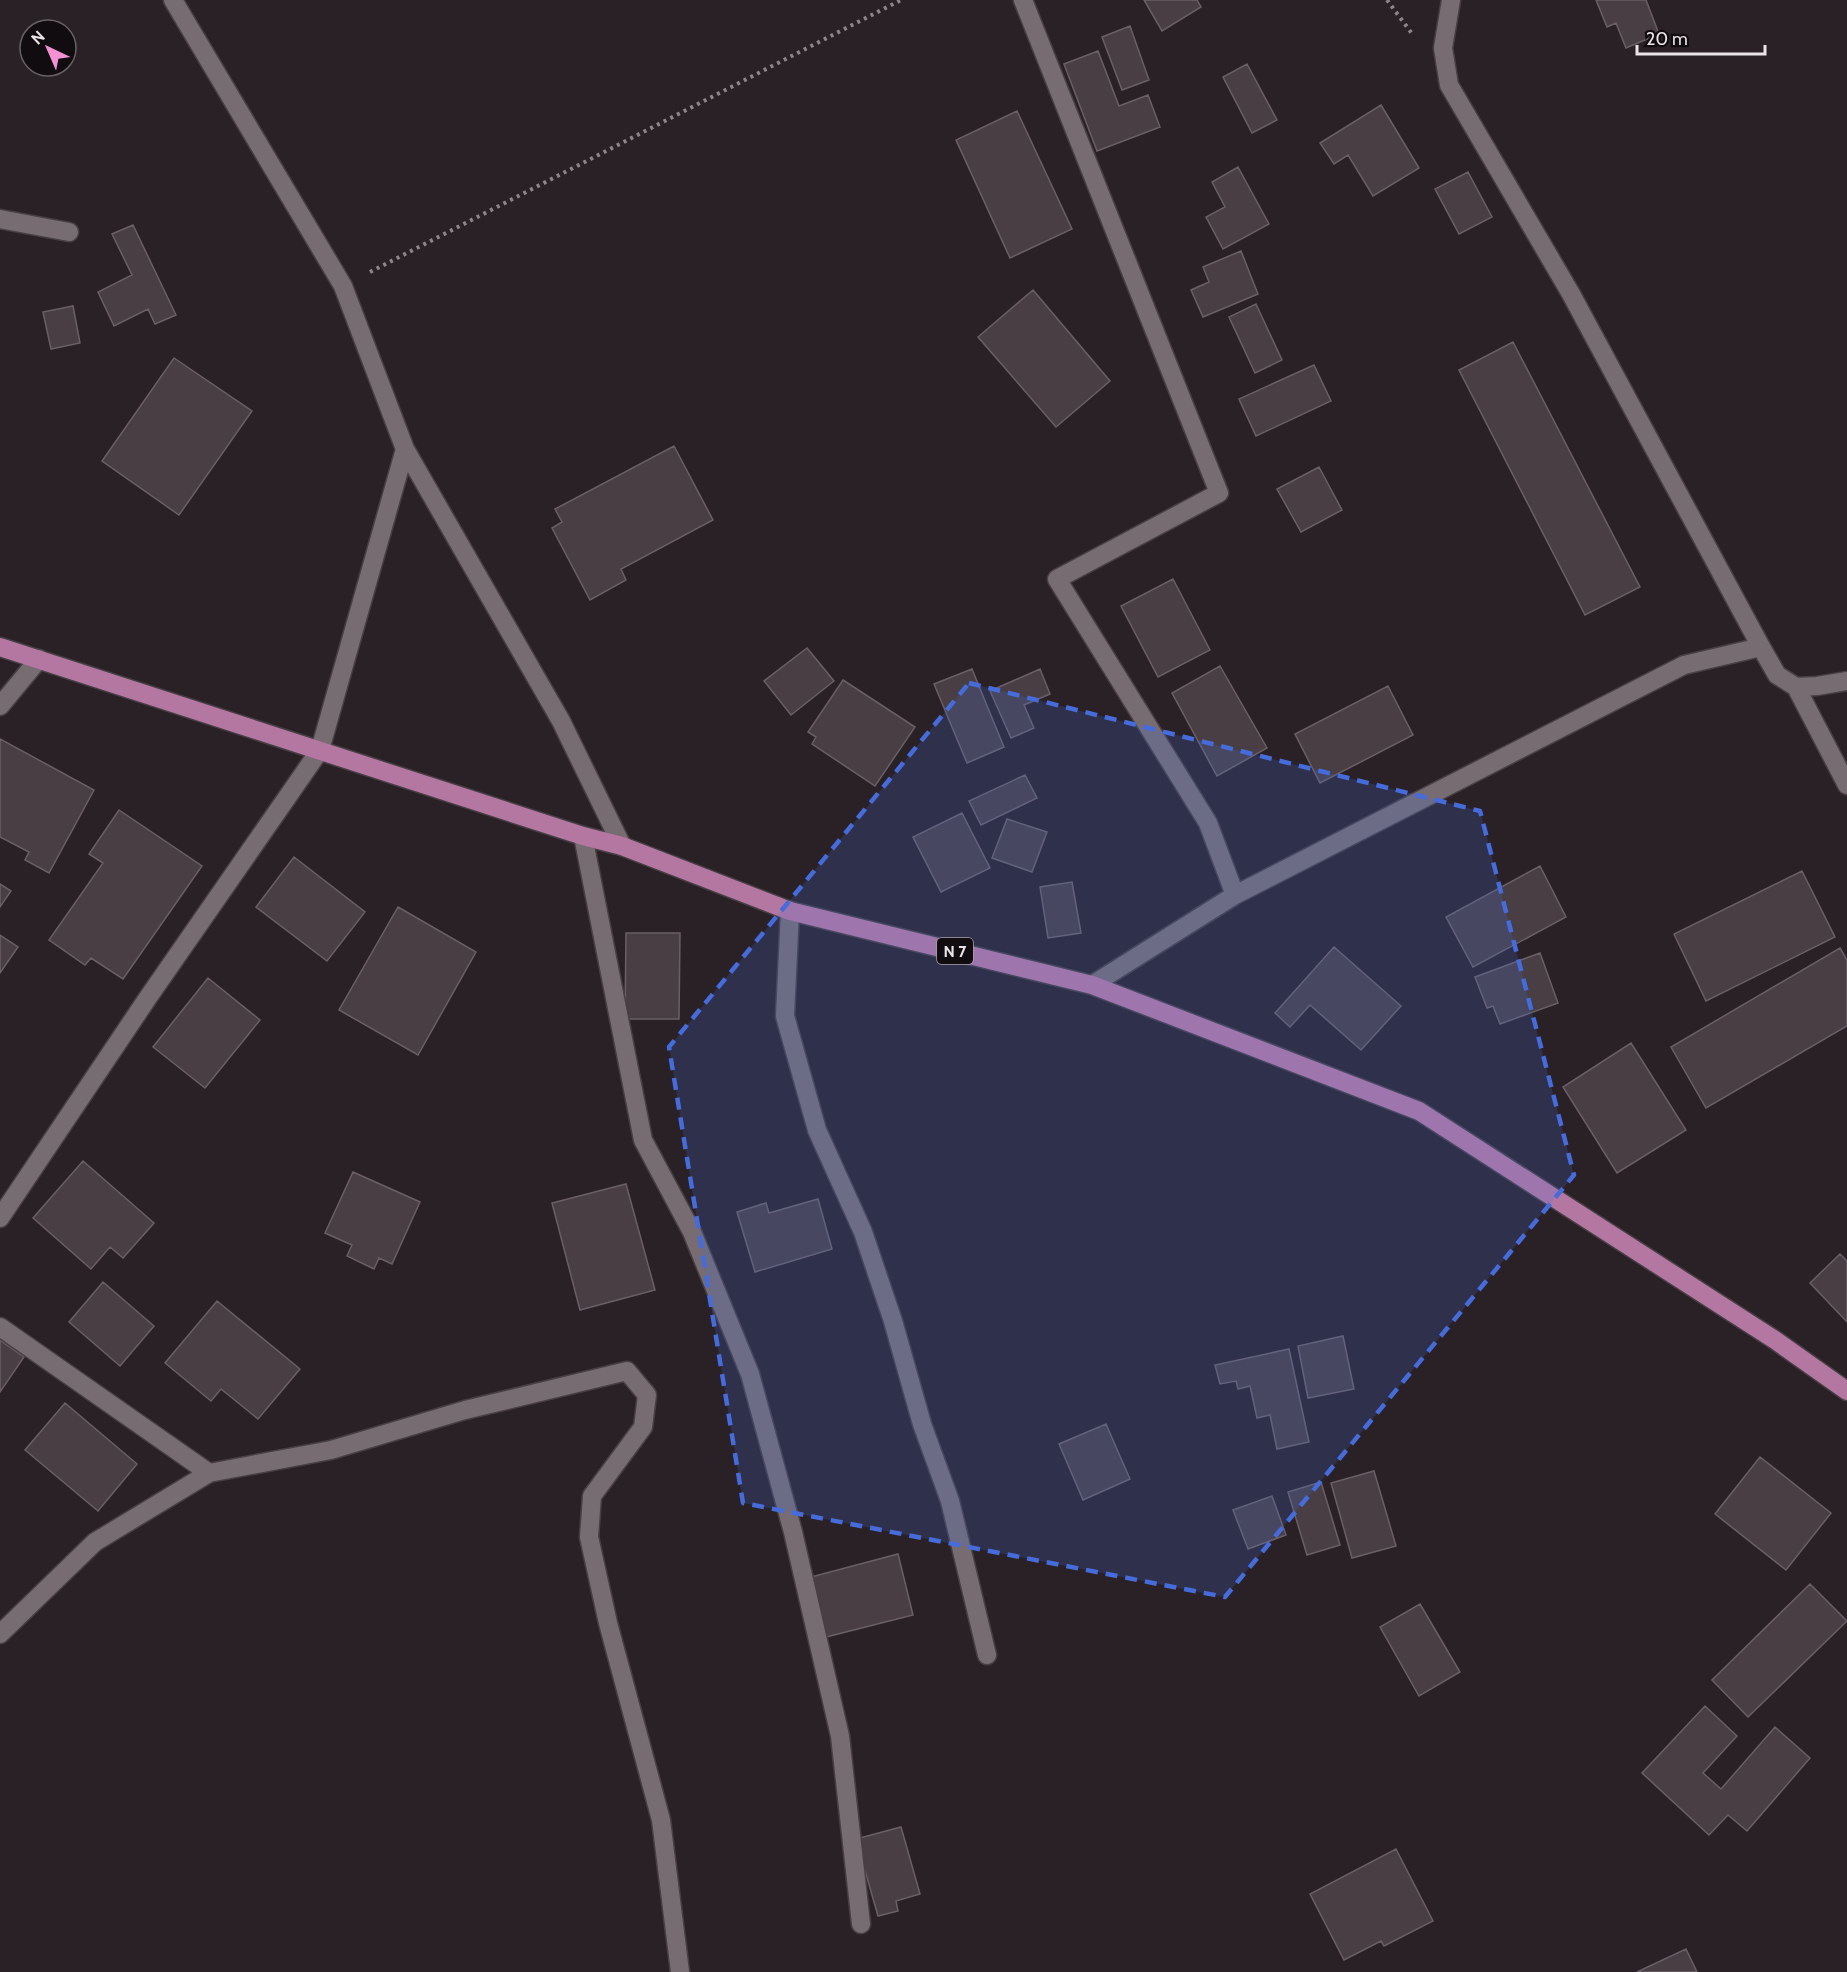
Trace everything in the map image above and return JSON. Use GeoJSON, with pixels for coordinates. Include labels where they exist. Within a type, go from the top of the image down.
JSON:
{"type":"FeatureCollection","features":[{"type":"Feature","properties":{"kind":"main road","name":"N 7"},"geometry":{"type":"LineString","coordinates":[[0,647],[583,836],[622,846],[790,910],[1092,985],[1419,1111],[1775,1340],[1847,1391]]}},
{"type":"Feature","properties":{"kind":"street"},"geometry":{"type":"LineString","coordinates":[[173,0],[344,286],[405,449],[561,721],[622,846]]}},
{"type":"Feature","properties":{"kind":"street"},"geometry":{"type":"LineString","coordinates":[[1023,0],[1219,494],[1057,579],[1208,823],[1235,895]]}},
{"type":"Feature","properties":{"kind":"street"},"geometry":{"type":"LineString","coordinates":[[1451,0],[1443,48],[1449,84],[1571,294],[1761,647],[1777,675],[1796,687],[1847,785]]}},
{"type":"Feature","properties":{"kind":"street"},"geometry":{"type":"LineString","coordinates":[[0,219],[69,232]]}},
{"type":"Feature","properties":{"kind":"street"},"geometry":{"type":"LineString","coordinates":[[0,1218],[147,999],[320,750],[405,449]]}},
{"type":"Feature","properties":{"kind":"street"},"geometry":{"type":"LineString","coordinates":[[1092,985],[1235,895],[1684,665],[1761,647]]}},
{"type":"Feature","properties":{"kind":"street"},"geometry":{"type":"LineString","coordinates":[[0,705],[39,659]]}},
{"type":"Feature","properties":{"kind":"street"},"geometry":{"type":"LineString","coordinates":[[1796,687],[1847,681]]}},
{"type":"Feature","properties":{"kind":"street"},"geometry":{"type":"LineString","coordinates":[[583,836],[643,1140],[692,1232],[750,1374],[793,1532],[840,1736],[861,1924]]}},
{"type":"Feature","properties":{"kind":"street"},"geometry":{"type":"LineString","coordinates":[[790,910],[785,1016],[817,1131],[863,1232],[893,1321],[922,1424],[950,1501],[987,1655]]}},
{"type":"Feature","properties":{"kind":"street"},"geometry":{"type":"LineString","coordinates":[[0,1327],[208,1473]]}},
{"type":"Feature","properties":{"kind":"street"},"geometry":{"type":"LineString","coordinates":[[0,1634],[95,1542],[208,1473],[331,1450],[465,1410],[627,1371],[647,1395],[643,1427],[592,1496],[589,1537],[608,1623],[661,1820],[680,1972]]}},
{"type":"Feature","properties":{"kind":"path"},"geometry":{"type":"LineString","coordinates":[[344,286],[901,0]]}},
{"type":"Feature","properties":{"kind":"highlighted area"},"geometry":{"type":"Polygon","coordinates":[[[969,683],[1480,811],[1574,1175],[1225,1597],[743,1503],[669,1047],[969,683]]]}},
{"type":"Feature","properties":{"kind":"building"},"geometry":{"type":"Polygon","coordinates":[[[1144,0],[1197,0],[1201,7],[1162,31],[1144,0]]]}},
{"type":"Feature","properties":{"kind":"building"},"geometry":{"type":"Polygon","coordinates":[[[1596,0],[1646,0],[1659,34],[1626,48],[1616,23],[1607,27],[1596,0]]]}},
{"type":"Feature","properties":{"kind":"building"},"geometry":{"type":"Polygon","coordinates":[[[1130,26],[1149,80],[1122,90],[1102,37],[1130,26]]]}},
{"type":"Feature","properties":{"kind":"building"},"geometry":{"type":"Polygon","coordinates":[[[1098,51],[1119,106],[1148,95],[1160,127],[1097,151],[1064,64],[1098,51]]]}},
{"type":"Feature","properties":{"kind":"building"},"geometry":{"type":"Polygon","coordinates":[[[1247,64],[1277,120],[1252,133],[1223,77],[1247,64]]]}},
{"type":"Feature","properties":{"kind":"building"},"geometry":{"type":"Polygon","coordinates":[[[1381,105],[1419,168],[1373,196],[1348,155],[1334,164],[1320,143],[1381,105]]]}},
{"type":"Feature","properties":{"kind":"building"},"geometry":{"type":"Polygon","coordinates":[[[1017,111],[1072,229],[1010,258],[956,140],[1017,111]]]}},
{"type":"Feature","properties":{"kind":"building"},"geometry":{"type":"Polygon","coordinates":[[[1238,167],[1269,224],[1223,249],[1206,217],[1225,207],[1212,182],[1238,167]]]}},
{"type":"Feature","properties":{"kind":"building"},"geometry":{"type":"Polygon","coordinates":[[[1468,172],[1492,217],[1459,234],[1435,189],[1468,172]]]}},
{"type":"Feature","properties":{"kind":"building"},"geometry":{"type":"Polygon","coordinates":[[[133,225],[176,315],[155,324],[148,309],[114,326],[98,292],[132,275],[112,234],[133,225]]]}},
{"type":"Feature","properties":{"kind":"building"},"geometry":{"type":"Polygon","coordinates":[[[1241,251],[1258,294],[1203,317],[1191,290],[1209,282],[1203,267],[1241,251]]]}},
{"type":"Feature","properties":{"kind":"building"},"geometry":{"type":"Polygon","coordinates":[[[1033,290],[1110,381],[1056,427],[978,337],[1033,290]]]}},
{"type":"Feature","properties":{"kind":"building"},"geometry":{"type":"Polygon","coordinates":[[[1256,304],[1282,360],[1255,373],[1229,317],[1256,304]]]}},
{"type":"Feature","properties":{"kind":"building"},"geometry":{"type":"Polygon","coordinates":[[[73,306],[80,343],[51,349],[43,312],[73,306]]]}},
{"type":"Feature","properties":{"kind":"building"},"geometry":{"type":"Polygon","coordinates":[[[1513,342],[1640,587],[1585,615],[1459,370],[1513,342]]]}},
{"type":"Feature","properties":{"kind":"building"},"geometry":{"type":"Polygon","coordinates":[[[174,358],[252,411],[179,515],[102,461],[174,358]]]}},
{"type":"Feature","properties":{"kind":"building"},"geometry":{"type":"Polygon","coordinates":[[[1314,365],[1331,401],[1256,436],[1239,399],[1314,365]]]}},
{"type":"Feature","properties":{"kind":"building"},"geometry":{"type":"Polygon","coordinates":[[[674,446],[713,520],[621,569],[626,580],[590,600],[552,528],[562,522],[555,509],[674,446]]]}},
{"type":"Feature","properties":{"kind":"building"},"geometry":{"type":"Polygon","coordinates":[[[1319,467],[1342,510],[1301,532],[1277,489],[1319,467]]]}},
{"type":"Feature","properties":{"kind":"building"},"geometry":{"type":"Polygon","coordinates":[[[1173,579],[1210,650],[1158,677],[1121,606],[1173,579]]]}},
{"type":"Feature","properties":{"kind":"building"},"geometry":{"type":"Polygon","coordinates":[[[807,648],[834,681],[791,715],[764,681],[807,648]]]}},
{"type":"Feature","properties":{"kind":"building"},"geometry":{"type":"Polygon","coordinates":[[[1220,666],[1267,748],[1217,776],[1172,693],[1220,666]]]}},
{"type":"Feature","properties":{"kind":"building"},"geometry":{"type":"Polygon","coordinates":[[[972,669],[1004,747],[967,763],[934,684],[972,669]]]}},
{"type":"Feature","properties":{"kind":"building"},"geometry":{"type":"Polygon","coordinates":[[[1040,669],[1050,694],[1024,705],[1034,728],[1011,738],[990,691],[1040,669]]]}},
{"type":"Feature","properties":{"kind":"building"},"geometry":{"type":"Polygon","coordinates":[[[843,680],[915,727],[875,786],[812,744],[816,737],[808,732],[843,680]]]}},
{"type":"Feature","properties":{"kind":"building"},"geometry":{"type":"Polygon","coordinates":[[[1388,686],[1413,735],[1320,783],[1295,734],[1388,686]]]}},
{"type":"Feature","properties":{"kind":"building"},"geometry":{"type":"Polygon","coordinates":[[[0,739],[94,790],[49,873],[25,860],[29,852],[0,837],[0,739]]]}},
{"type":"Feature","properties":{"kind":"building"},"geometry":{"type":"Polygon","coordinates":[[[1025,775],[1037,798],[981,825],[969,801],[1025,775]]]}},
{"type":"Feature","properties":{"kind":"building"},"geometry":{"type":"Polygon","coordinates":[[[119,810],[202,866],[123,979],[91,958],[85,965],[49,940],[103,863],[89,854],[119,810]]]}},
{"type":"Feature","properties":{"kind":"building"},"geometry":{"type":"Polygon","coordinates":[[[962,813],[990,868],[941,892],[913,837],[962,813]]]}},
{"type":"Feature","properties":{"kind":"building"},"geometry":{"type":"Polygon","coordinates":[[[1007,819],[1047,832],[1032,872],[992,858],[1007,819]]]}},
{"type":"Feature","properties":{"kind":"building"},"geometry":{"type":"Polygon","coordinates":[[[294,857],[365,912],[327,961],[256,907],[294,857]]]}},
{"type":"Feature","properties":{"kind":"building"},"geometry":{"type":"Polygon","coordinates":[[[1540,866],[1566,917],[1473,967],[1446,917],[1540,866]]]}},
{"type":"Feature","properties":{"kind":"building"},"geometry":{"type":"Polygon","coordinates":[[[1802,871],[1835,937],[1706,1001],[1674,934],[1802,871]]]}},
{"type":"Feature","properties":{"kind":"building"},"geometry":{"type":"Polygon","coordinates":[[[1072,882],[1081,933],[1048,938],[1040,887],[1072,882]]]}},
{"type":"Feature","properties":{"kind":"building"},"geometry":{"type":"Polygon","coordinates":[[[0,884],[11,891],[0,907],[0,884]]]}},
{"type":"Feature","properties":{"kind":"building"},"geometry":{"type":"Polygon","coordinates":[[[398,907],[476,952],[418,1055],[339,1010],[398,907]]]}},
{"type":"Feature","properties":{"kind":"building"},"geometry":{"type":"Polygon","coordinates":[[[626,933],[680,933],[679,1019],[625,1019],[626,933]]]}},
{"type":"Feature","properties":{"kind":"building"},"geometry":{"type":"Polygon","coordinates":[[[0,935],[18,947],[0,973],[0,935]]]}},
{"type":"Feature","properties":{"kind":"building"},"geometry":{"type":"Polygon","coordinates":[[[1334,947],[1401,1006],[1361,1050],[1310,1005],[1290,1027],[1275,1013],[1334,947]]]}},
{"type":"Feature","properties":{"kind":"building"},"geometry":{"type":"Polygon","coordinates":[[[1840,948],[1847,960],[1847,1026],[1706,1108],[1671,1047],[1840,948]]]}},
{"type":"Feature","properties":{"kind":"building"},"geometry":{"type":"Polygon","coordinates":[[[1540,953],[1558,1003],[1500,1024],[1493,1006],[1487,1008],[1475,977],[1540,953]]]}},
{"type":"Feature","properties":{"kind":"building"},"geometry":{"type":"Polygon","coordinates":[[[208,978],[260,1020],[205,1088],[153,1047],[208,978]]]}},
{"type":"Feature","properties":{"kind":"building"},"geometry":{"type":"Polygon","coordinates":[[[1631,1043],[1686,1130],[1617,1173],[1563,1087],[1631,1043]]]}},
{"type":"Feature","properties":{"kind":"building"},"geometry":{"type":"Polygon","coordinates":[[[83,1161],[154,1223],[123,1258],[110,1247],[91,1269],[33,1218],[83,1161]]]}},
{"type":"Feature","properties":{"kind":"building"},"geometry":{"type":"Polygon","coordinates":[[[353,1172],[420,1202],[392,1264],[379,1258],[374,1269],[347,1256],[352,1245],[325,1233],[353,1172]]]}},
{"type":"Feature","properties":{"kind":"building"},"geometry":{"type":"Polygon","coordinates":[[[626,1184],[655,1290],[580,1310],[552,1203],[626,1184]]]}},
{"type":"Feature","properties":{"kind":"building"},"geometry":{"type":"Polygon","coordinates":[[[818,1199],[832,1249],[755,1272],[737,1212],[766,1203],[769,1213],[818,1199]]]}},
{"type":"Feature","properties":{"kind":"building"},"geometry":{"type":"Polygon","coordinates":[[[1840,1254],[1847,1261],[1847,1322],[1810,1283],[1840,1254]]]}},
{"type":"Feature","properties":{"kind":"building"},"geometry":{"type":"Polygon","coordinates":[[[103,1282],[154,1326],[120,1366],[69,1322],[103,1282]]]}},
{"type":"Feature","properties":{"kind":"building"},"geometry":{"type":"Polygon","coordinates":[[[217,1301],[300,1369],[258,1419],[221,1389],[211,1401],[165,1363],[217,1301]]]}},
{"type":"Feature","properties":{"kind":"building"},"geometry":{"type":"Polygon","coordinates":[[[1343,1336],[1354,1389],[1308,1398],[1298,1346],[1343,1336]]]}},
{"type":"Feature","properties":{"kind":"building"},"geometry":{"type":"Polygon","coordinates":[[[0,1340],[24,1357],[0,1392],[0,1340]]]}},
{"type":"Feature","properties":{"kind":"building"},"geometry":{"type":"Polygon","coordinates":[[[1289,1349],[1309,1442],[1277,1449],[1270,1415],[1257,1418],[1250,1386],[1238,1389],[1236,1381],[1220,1384],[1215,1365],[1289,1349]]]}},
{"type":"Feature","properties":{"kind":"building"},"geometry":{"type":"Polygon","coordinates":[[[65,1403],[137,1464],[98,1511],[25,1450],[65,1403]]]}},
{"type":"Feature","properties":{"kind":"building"},"geometry":{"type":"Polygon","coordinates":[[[1106,1424],[1130,1479],[1083,1500],[1059,1444],[1106,1424]]]}},
{"type":"Feature","properties":{"kind":"building"},"geometry":{"type":"Polygon","coordinates":[[[1760,1457],[1831,1513],[1786,1570],[1715,1514],[1760,1457]]]}},
{"type":"Feature","properties":{"kind":"building"},"geometry":{"type":"Polygon","coordinates":[[[1374,1471],[1396,1546],[1352,1558],[1331,1483],[1374,1471]]]}},
{"type":"Feature","properties":{"kind":"building"},"geometry":{"type":"Polygon","coordinates":[[[1321,1482],[1340,1545],[1307,1555],[1288,1492],[1321,1482]]]}},
{"type":"Feature","properties":{"kind":"building"},"geometry":{"type":"Polygon","coordinates":[[[1272,1496],[1286,1535],[1248,1549],[1233,1510],[1272,1496]]]}},
{"type":"Feature","properties":{"kind":"building"},"geometry":{"type":"Polygon","coordinates":[[[898,1554],[913,1615],[826,1637],[811,1577],[898,1554]]]}},
{"type":"Feature","properties":{"kind":"building"},"geometry":{"type":"Polygon","coordinates":[[[1810,1584],[1847,1621],[1748,1717],[1712,1680],[1810,1584]]]}},
{"type":"Feature","properties":{"kind":"building"},"geometry":{"type":"Polygon","coordinates":[[[1420,1604],[1460,1672],[1419,1696],[1380,1627],[1420,1604]]]}},
{"type":"Feature","properties":{"kind":"building"},"geometry":{"type":"Polygon","coordinates":[[[1705,1706],[1737,1736],[1703,1773],[1721,1789],[1775,1727],[1810,1758],[1747,1831],[1728,1815],[1709,1835],[1642,1773],[1705,1706]]]}},
{"type":"Feature","properties":{"kind":"building"},"geometry":{"type":"Polygon","coordinates":[[[901,1827],[920,1894],[896,1901],[898,1911],[878,1916],[856,1839],[901,1827]]]}},
{"type":"Feature","properties":{"kind":"building"},"geometry":{"type":"Polygon","coordinates":[[[1396,1849],[1433,1921],[1384,1946],[1381,1941],[1344,1960],[1310,1894],[1396,1849]]]}},
{"type":"Feature","properties":{"kind":"building"},"geometry":{"type":"Polygon","coordinates":[[[1686,1949],[1697,1972],[1637,1972],[1686,1949]]]}}]}
